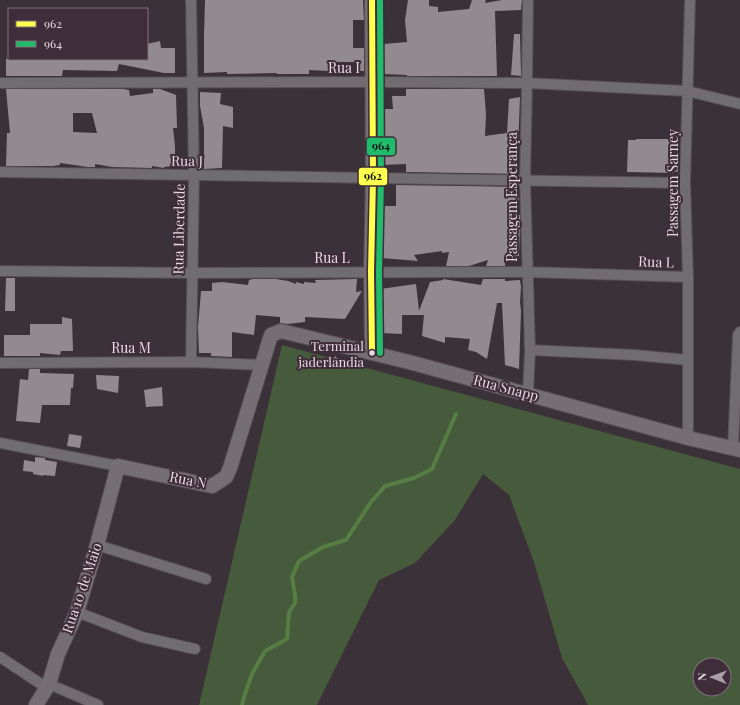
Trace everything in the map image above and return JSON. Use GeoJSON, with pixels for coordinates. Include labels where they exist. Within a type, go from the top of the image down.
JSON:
{"type":"FeatureCollection","features":[{"type":"Feature","properties":{"kind":"main road"},"geometry":{"type":"LineString","coordinates":[[372,0],[372,352]]}},
{"type":"Feature","properties":{"kind":"main road","name":"Rua Snapp"},"geometry":{"type":"LineString","coordinates":[[272,334],[281,331],[372,352],[688,438],[737,449]]}},
{"type":"Feature","properties":{"kind":"main road","name":"Rua N"},"geometry":{"type":"LineString","coordinates":[[118,466],[212,486],[226,477],[272,334]]}},
{"type":"Feature","properties":{"kind":"main road","name":"Rua 10 de Maio"},"geometry":{"type":"LineString","coordinates":[[36,705],[48,686],[58,654],[77,612],[118,466]]}},
{"type":"Feature","properties":{"kind":"street","name":"Rua Liberdade"},"geometry":{"type":"LineString","coordinates":[[191,362],[194,175],[192,0]]}},
{"type":"Feature","properties":{"kind":"street","name":"Passagem Esperança"},"geometry":{"type":"LineString","coordinates":[[528,0],[525,180],[530,350],[528,394]]}},
{"type":"Feature","properties":{"kind":"street","name":"Passagem Sarney"},"geometry":{"type":"LineString","coordinates":[[688,438],[688,277],[685,183],[690,0]]}},
{"type":"Feature","properties":{"kind":"street","name":"Rua I"},"geometry":{"type":"LineString","coordinates":[[0,82],[527,83],[687,91],[740,104]]}},
{"type":"Feature","properties":{"kind":"street","name":"Rua J"},"geometry":{"type":"LineString","coordinates":[[0,172],[373,178]]}},
{"type":"Feature","properties":{"kind":"street"},"geometry":{"type":"LineString","coordinates":[[373,178],[685,183]]}},
{"type":"Feature","properties":{"kind":"street","name":"Rua L"},"geometry":{"type":"LineString","coordinates":[[0,271],[192,273],[527,272],[688,277]]}},
{"type":"Feature","properties":{"kind":"street"},"geometry":{"type":"LineString","coordinates":[[737,449],[738,335],[740,332]]}},
{"type":"Feature","properties":{"kind":"street"},"geometry":{"type":"LineString","coordinates":[[530,350],[635,355],[688,360]]}},
{"type":"Feature","properties":{"kind":"street","name":"Rua M"},"geometry":{"type":"LineString","coordinates":[[0,363],[191,362],[262,365]]}},
{"type":"Feature","properties":{"kind":"street","name":"Rua N"},"geometry":{"type":"LineString","coordinates":[[0,443],[118,466]]}},
{"type":"Feature","properties":{"kind":"street"},"geometry":{"type":"LineString","coordinates":[[97,545],[206,579]]}},
{"type":"Feature","properties":{"kind":"street"},"geometry":{"type":"LineString","coordinates":[[77,612],[142,637],[195,649]]}},
{"type":"Feature","properties":{"kind":"street"},"geometry":{"type":"LineString","coordinates":[[0,657],[48,686],[98,705]]}},
{"type":"Feature","properties":{"kind":"green space"},"geometry":{"type":"Polygon","coordinates":[[[282,345],[740,469],[740,705],[588,705],[562,658],[534,562],[509,495],[483,474],[455,520],[415,563],[379,580],[317,705],[199,705],[282,345]]]}},
{"type":"Feature","properties":{"kind":"building"},"geometry":{"type":"Polygon","coordinates":[[[205,0],[363,0],[364,20],[353,20],[353,48],[364,48],[364,71],[355,71],[355,62],[329,62],[329,71],[309,70],[309,74],[227,74],[227,72],[204,73],[205,0]]]}},
{"type":"Feature","properties":{"kind":"building"},"geometry":{"type":"Polygon","coordinates":[[[408,0],[429,0],[429,6],[438,7],[438,12],[469,9],[472,0],[486,0],[485,3],[502,0],[522,0],[521,10],[495,11],[497,76],[407,76],[384,74],[384,71],[381,71],[381,48],[384,48],[384,44],[407,42],[405,20],[408,0]]]}},
{"type":"Feature","properties":{"kind":"building"},"geometry":{"type":"Polygon","coordinates":[[[514,34],[520,34],[521,76],[511,75],[514,34]]]}},
{"type":"Feature","properties":{"kind":"building"},"geometry":{"type":"Polygon","coordinates":[[[160,41],[161,48],[175,48],[175,73],[164,73],[119,64],[117,71],[63,70],[62,76],[6,76],[6,59],[148,60],[148,44],[160,41]]]}},
{"type":"Feature","properties":{"kind":"building"},"geometry":{"type":"Polygon","coordinates":[[[6,89],[123,89],[129,90],[130,96],[153,93],[153,89],[160,89],[176,95],[177,128],[173,128],[175,166],[164,168],[152,166],[152,168],[112,167],[95,164],[95,167],[88,167],[60,163],[60,165],[53,166],[6,166],[7,133],[10,133],[6,89]],[[73,113],[73,132],[97,133],[92,113],[73,113]]]}},
{"type":"Feature","properties":{"kind":"building"},"geometry":{"type":"Polygon","coordinates":[[[406,89],[484,89],[486,114],[485,136],[507,133],[509,99],[520,97],[517,174],[406,172],[406,164],[381,165],[381,136],[384,136],[382,109],[393,109],[392,96],[406,96],[406,89]]]}},
{"type":"Feature","properties":{"kind":"building"},"geometry":{"type":"Polygon","coordinates":[[[200,92],[221,93],[220,104],[233,107],[233,128],[223,126],[222,168],[204,169],[204,128],[200,106],[200,92]]]}},
{"type":"Feature","properties":{"kind":"building"},"geometry":{"type":"Polygon","coordinates":[[[674,139],[674,173],[627,172],[628,140],[674,139]]]}},
{"type":"Feature","properties":{"kind":"building"},"geometry":{"type":"Polygon","coordinates":[[[396,185],[518,187],[518,215],[520,215],[519,256],[505,258],[505,266],[486,266],[488,260],[469,266],[446,266],[449,252],[442,253],[442,251],[414,255],[418,261],[382,258],[380,241],[381,206],[396,206],[396,185]]]}},
{"type":"Feature","properties":{"kind":"building"},"geometry":{"type":"Polygon","coordinates":[[[6,278],[15,278],[15,311],[5,311],[6,278]]]}},
{"type":"Feature","properties":{"kind":"building"},"geometry":{"type":"Polygon","coordinates":[[[276,279],[296,284],[296,282],[304,284],[304,282],[316,283],[315,280],[357,279],[356,292],[362,291],[345,319],[305,317],[305,322],[287,324],[280,323],[280,317],[256,315],[254,335],[232,332],[232,357],[211,356],[211,353],[199,353],[198,327],[201,291],[212,291],[212,283],[222,282],[248,285],[249,280],[276,279]]]}},
{"type":"Feature","properties":{"kind":"building"},"geometry":{"type":"Polygon","coordinates":[[[443,279],[481,285],[483,279],[505,279],[505,281],[520,280],[521,311],[519,369],[505,365],[502,303],[497,303],[487,359],[476,352],[468,350],[470,339],[445,337],[445,343],[422,336],[424,315],[402,315],[402,334],[380,333],[380,289],[416,284],[419,311],[430,282],[443,279]]]}},
{"type":"Feature","properties":{"kind":"building"},"geometry":{"type":"Polygon","coordinates":[[[62,317],[72,319],[73,351],[61,351],[60,355],[40,353],[40,356],[4,356],[4,335],[30,335],[30,324],[62,324],[62,317]]]}},
{"type":"Feature","properties":{"kind":"building"},"geometry":{"type":"Polygon","coordinates":[[[29,369],[40,369],[40,373],[74,374],[70,405],[42,405],[40,423],[16,421],[20,379],[28,380],[29,369]]]}},
{"type":"Feature","properties":{"kind":"building"},"geometry":{"type":"Polygon","coordinates":[[[96,375],[119,376],[118,393],[97,389],[96,375]]]}},
{"type":"Feature","properties":{"kind":"building"},"geometry":{"type":"Polygon","coordinates":[[[162,387],[163,406],[146,407],[144,390],[162,387]]]}},
{"type":"Feature","properties":{"kind":"building"},"geometry":{"type":"Polygon","coordinates":[[[69,434],[82,436],[80,448],[67,446],[69,434]]]}},
{"type":"Feature","properties":{"kind":"building"},"geometry":{"type":"Polygon","coordinates":[[[35,457],[45,458],[45,460],[57,462],[55,476],[43,476],[33,474],[33,472],[23,471],[24,460],[35,462],[35,457]]]}},
{"type":"Feature","properties":{"kind":"waterway"},"geometry":{"type":"LineString","coordinates":[[242,705],[252,674],[265,651],[287,639],[289,612],[295,603],[292,577],[299,561],[323,547],[346,540],[371,502],[385,486],[414,478],[432,469],[456,414]]}},
{"type":"Feature","properties":{"kind":"transit line","name":"962"},"geometry":{"type":"LineString","coordinates":[[372,0],[372,353]]}},
{"type":"Feature","properties":{"kind":"transit line","name":"964"},"geometry":{"type":"LineString","coordinates":[[380,0],[380,353]]}},
{"type":"Feature","properties":{"kind":"place","name":"Terminal jaderlândia"},"geometry":{"type":"Point","coordinates":[372,353]}}]}
